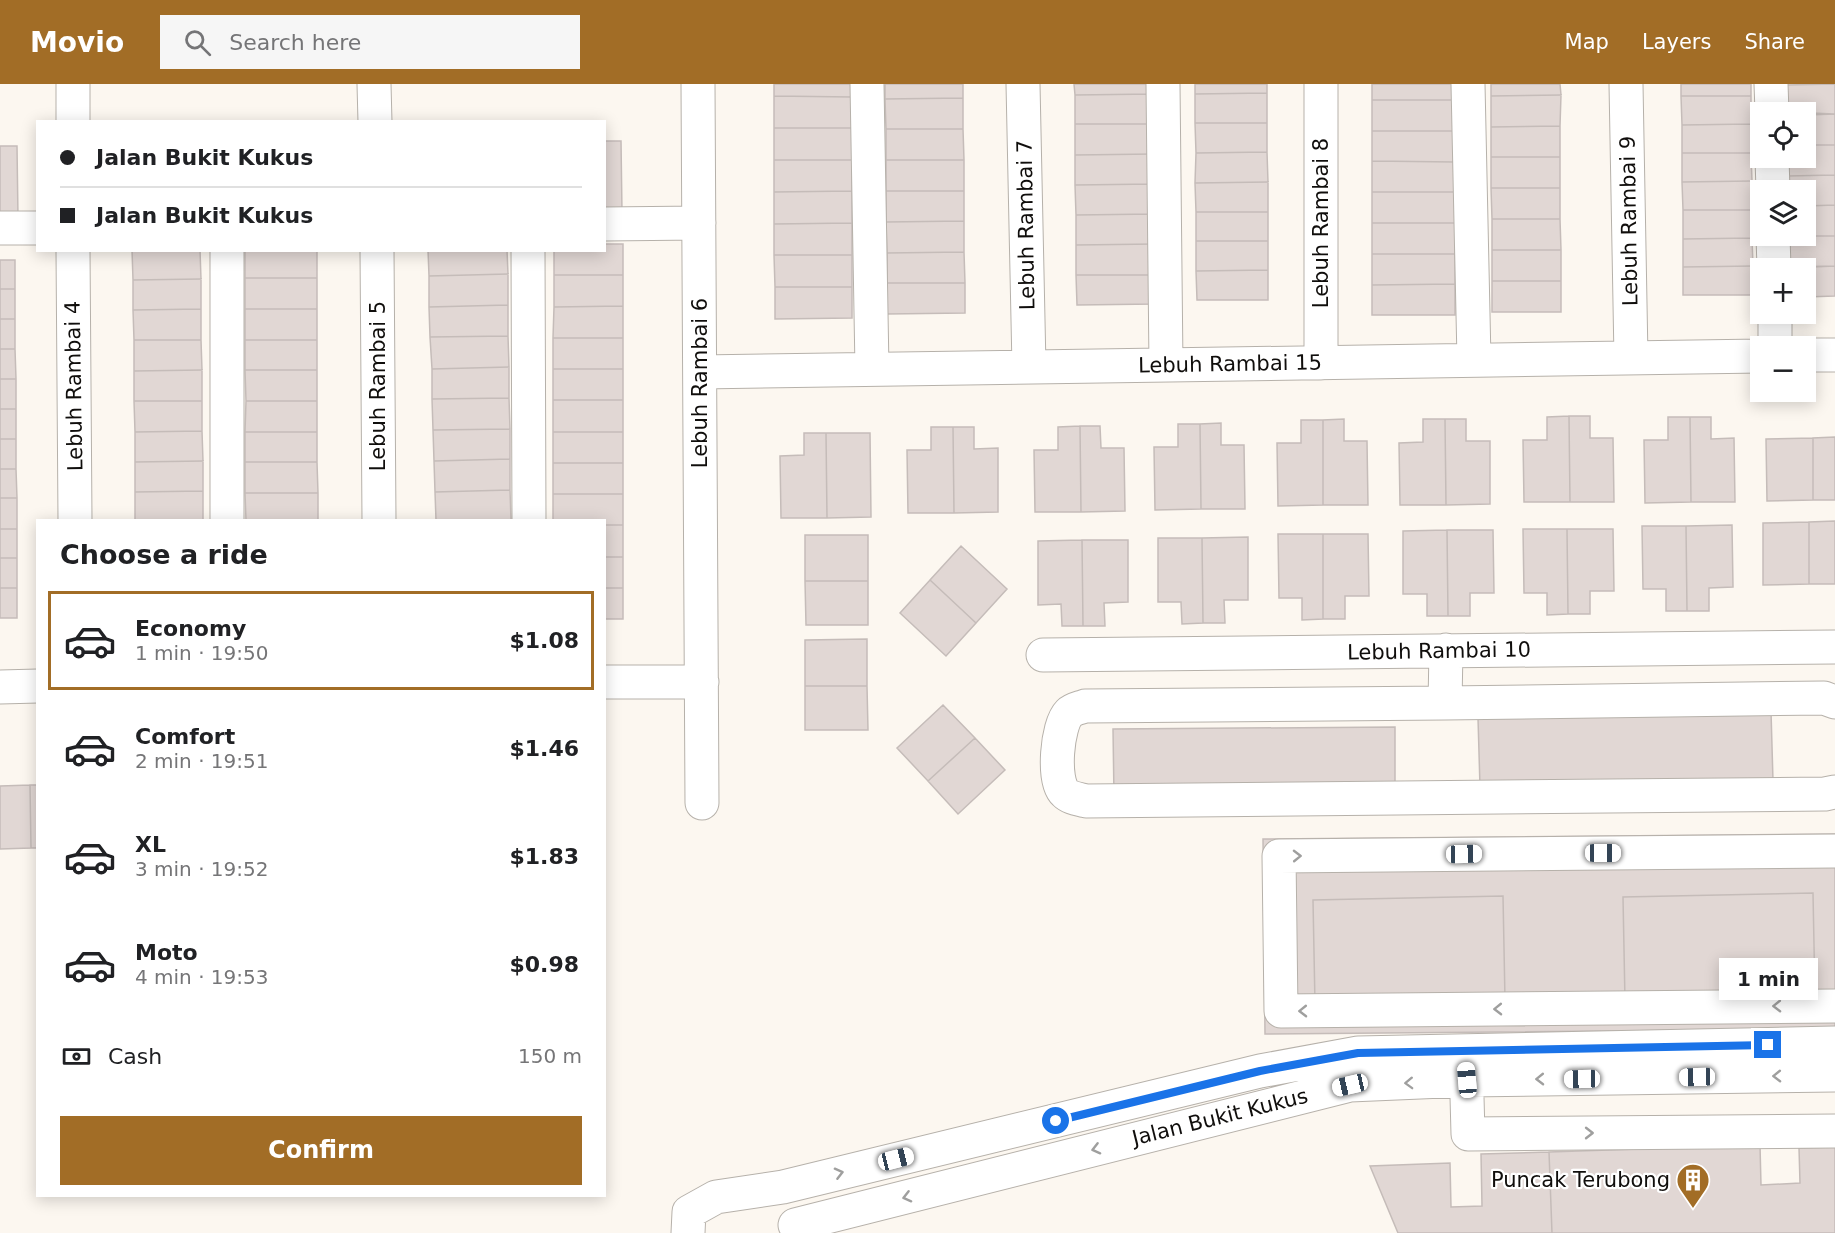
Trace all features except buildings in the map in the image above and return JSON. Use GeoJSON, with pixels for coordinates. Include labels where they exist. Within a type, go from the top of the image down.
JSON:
{"type":"FeatureCollection","features":[{"type":"Feature","properties":{"kind":"street"},"geometry":{"type":"LineString","coordinates":[[73,84],[73,120]]}},
{"type":"Feature","properties":{"kind":"street"},"geometry":{"type":"LineString","coordinates":[[374,84],[375,120]]}},
{"type":"Feature","properties":{"kind":"street","name":"Lebuh Rambai 6"},"geometry":{"type":"LineString","coordinates":[[698,84],[702,803]]}},
{"type":"Feature","properties":{"kind":"street"},"geometry":{"type":"LineString","coordinates":[[867,84],[873,369]]}},
{"type":"Feature","properties":{"kind":"street","name":"Lebuh Rambai 7"},"geometry":{"type":"LineString","coordinates":[[1023,84],[1029,367]]}},
{"type":"Feature","properties":{"kind":"street"},"geometry":{"type":"LineString","coordinates":[[1163,84],[1166,364]]}},
{"type":"Feature","properties":{"kind":"street","name":"Lebuh Rambai 8"},"geometry":{"type":"LineString","coordinates":[[1321,84],[1321,363]]}},
{"type":"Feature","properties":{"kind":"street"},"geometry":{"type":"LineString","coordinates":[[1468,84],[1474,360]]}},
{"type":"Feature","properties":{"kind":"street","name":"Lebuh Rambai 9"},"geometry":{"type":"LineString","coordinates":[[1626,84],[1631,358]]}},
{"type":"Feature","properties":{"kind":"street"},"geometry":{"type":"LineString","coordinates":[[1771,84],[1772,102]]}},
{"type":"Feature","properties":{"kind":"street"},"geometry":{"type":"LineString","coordinates":[[606,224],[699,223]]}},
{"type":"Feature","properties":{"kind":"street"},"geometry":{"type":"LineString","coordinates":[[0,228],[36,228]]}},
{"type":"Feature","properties":{"kind":"street","name":"Lebuh Rambai 4"},"geometry":{"type":"LineString","coordinates":[[73,252],[75,519]]}},
{"type":"Feature","properties":{"kind":"street"},"geometry":{"type":"LineString","coordinates":[[227,252],[227,519]]}},
{"type":"Feature","properties":{"kind":"street","name":"Lebuh Rambai 5"},"geometry":{"type":"LineString","coordinates":[[377,252],[379,519]]}},
{"type":"Feature","properties":{"kind":"street"},"geometry":{"type":"LineString","coordinates":[[528,252],[529,519]]}},
{"type":"Feature","properties":{"kind":"street"},"geometry":{"type":"LineString","coordinates":[[1816,355],[1835,355]]}},
{"type":"Feature","properties":{"kind":"street","name":"Lebuh Rambai 15"},"geometry":{"type":"LineString","coordinates":[[700,372],[1750,356]]}},
{"type":"Feature","properties":{"kind":"street","name":"Lebuh Rambai 10"},"geometry":{"type":"LineString","coordinates":[[1043,656],[1835,647]]}},
{"type":"Feature","properties":{"kind":"street"},"geometry":{"type":"LineString","coordinates":[[1445,703],[1446,650]]}},
{"type":"Feature","properties":{"kind":"street"},"geometry":{"type":"LineString","coordinates":[[606,682],[702,681]]}},
{"type":"Feature","properties":{"kind":"street"},"geometry":{"type":"LineString","coordinates":[[0,687],[36,686]]}},
{"type":"Feature","properties":{"kind":"street"},"geometry":{"type":"LineString","coordinates":[[1835,702],[1824,698],[1085,706],[1070,711],[1058,735],[1058,783],[1064,792],[1073,798],[1086,801],[1801,795],[1835,792]]}},
{"type":"Feature","properties":{"kind":"street"},"geometry":{"type":"LineString","coordinates":[[1835,850],[1279,856],[1281,1011],[1835,1006]]}},
{"type":"Feature","properties":{"kind":"street"},"geometry":{"type":"LineString","coordinates":[[1550,1009],[1551,1050]]}},
{"type":"Feature","properties":{"kind":"street","name":"Jalan Bukit Kukus"},"geometry":{"type":"LineString","coordinates":[[796,1229],[1350,1085],[1551,1050],[1835,1043]]}},
{"type":"Feature","properties":{"kind":"street","name":"Jalan Bukit Kukus"},"geometry":{"type":"LineString","coordinates":[[688,1233],[689,1212],[716,1197],[783,1186],[1260,1071],[1358,1053],[1466,1066],[1835,1075]]}},
{"type":"Feature","properties":{"kind":"street"},"geometry":{"type":"LineString","coordinates":[[1466,1066],[1468,1134],[1835,1131]]}},
{"type":"Feature","properties":{"kind":"street"},"geometry":{"type":"LineString","coordinates":[[783,1186],[796,1229]]}},
{"type":"Feature","properties":{"kind":"place","name":"Puncak Terubong"},"geometry":{"type":"Point","coordinates":[1693,1209]}},
{"type":"Feature","properties":{"kind":"route"},"geometry":{"type":"LineString","coordinates":[[1056,1121],[1260,1071],[1358,1053],[1768,1045]]}}]}
